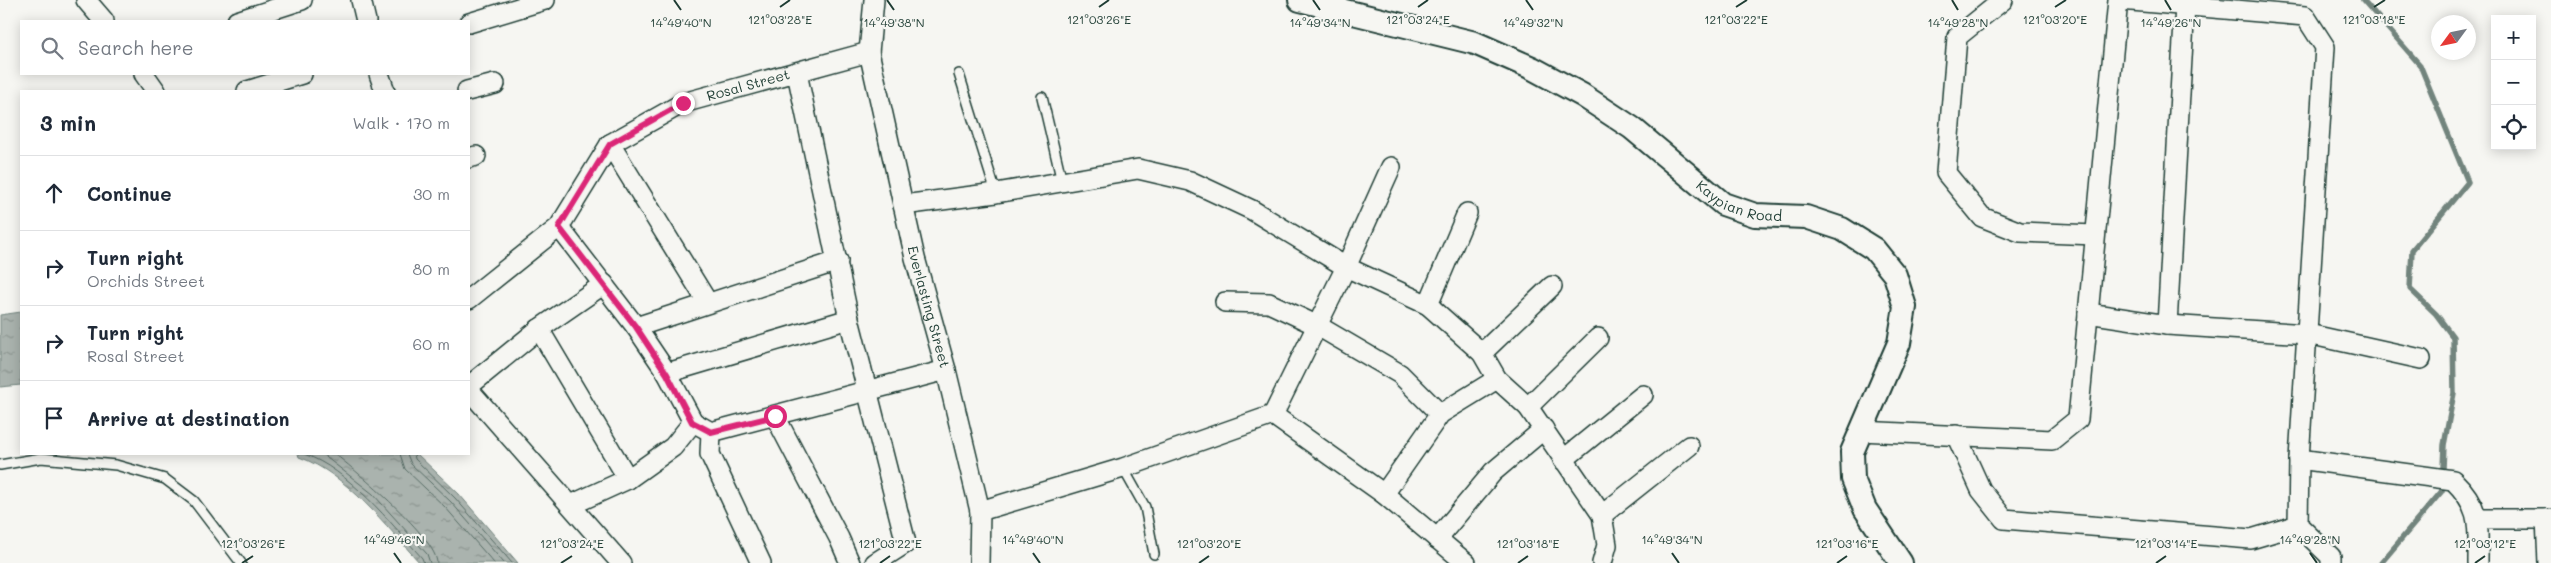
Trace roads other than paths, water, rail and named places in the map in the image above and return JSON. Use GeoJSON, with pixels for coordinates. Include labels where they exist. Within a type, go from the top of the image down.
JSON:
{"type":"FeatureCollection","features":[{"type":"Feature","properties":{"kind":"street"},"geometry":{"type":"LineString","coordinates":[[86,0],[103,20]]}},
{"type":"Feature","properties":{"kind":"street"},"geometry":{"type":"LineString","coordinates":[[240,20],[302,0]]}},
{"type":"Feature","properties":{"kind":"street"},"geometry":{"type":"LineString","coordinates":[[361,0],[366,20]]}},
{"type":"Feature","properties":{"kind":"street"},"geometry":{"type":"LineString","coordinates":[[470,23],[545,0]]}},
{"type":"Feature","properties":{"kind":"street","name":"Everlasting Street"},"geometry":{"type":"LineString","coordinates":[[874,0],[868,52],[903,204],[980,511],[979,563]]}},
{"type":"Feature","properties":{"kind":"street","name":"Kaypian Road"},"geometry":{"type":"LineString","coordinates":[[1300,0],[1475,43],[1532,68],[1604,109],[1640,134],[1723,204],[1755,215],[1806,217],[1842,229],[1874,249],[1895,275],[1905,307],[1899,343],[1852,452],[1853,479],[1865,509],[1900,563]]}},
{"type":"Feature","properties":{"kind":"street"},"geometry":{"type":"LineString","coordinates":[[2003,0],[1957,38],[1946,173],[1982,217],[2020,232],[2095,235]]}},
{"type":"Feature","properties":{"kind":"street"},"geometry":{"type":"LineString","coordinates":[[1860,431],[2052,440],[2078,419],[2119,0],[2305,16],[2325,47],[2299,459],[2298,525],[2331,557],[2331,563]]}},
{"type":"Feature","properties":{"kind":"street"},"geometry":{"type":"LineString","coordinates":[[2167,325],[2185,5]]}},
{"type":"Feature","properties":{"kind":"street","name":"Rosal Street"},"geometry":{"type":"LineString","coordinates":[[470,298],[559,227],[610,144],[683,103],[868,52]]}},
{"type":"Feature","properties":{"kind":"street"},"geometry":{"type":"LineString","coordinates":[[797,73],[849,319],[906,543],[875,563]]}},
{"type":"Feature","properties":{"kind":"street"},"geometry":{"type":"LineString","coordinates":[[145,75],[155,90]]}},
{"type":"Feature","properties":{"kind":"street"},"geometry":{"type":"LineString","coordinates":[[250,90],[299,75]]}},
{"type":"Feature","properties":{"kind":"street"},"geometry":{"type":"LineString","coordinates":[[379,75],[384,90]]}},
{"type":"Feature","properties":{"kind":"street"},"geometry":{"type":"LineString","coordinates":[[470,90],[494,84]]}},
{"type":"Feature","properties":{"kind":"street"},"geometry":{"type":"LineString","coordinates":[[610,144],[708,303]]}},
{"type":"Feature","properties":{"kind":"street"},"geometry":{"type":"LineString","coordinates":[[980,511],[1123,468],[1273,415],[1318,326],[1391,167]]}},
{"type":"Feature","properties":{"kind":"street"},"geometry":{"type":"LineString","coordinates":[[903,204],[996,193],[1138,169],[1190,181],[1252,210],[1346,267],[1428,305],[1482,353],[1497,379],[1528,406],[1602,515],[1607,545],[1602,563]]}},
{"type":"Feature","properties":{"kind":"street"},"geometry":{"type":"LineString","coordinates":[[1428,305],[1467,213]]}},
{"type":"Feature","properties":{"kind":"street"},"geometry":{"type":"LineString","coordinates":[[559,227],[636,327],[667,374],[692,422],[711,432],[946,370]]}},
{"type":"Feature","properties":{"kind":"street"},"geometry":{"type":"LineString","coordinates":[[636,327],[838,261]]}},
{"type":"Feature","properties":{"kind":"street"},"geometry":{"type":"LineString","coordinates":[[470,387],[538,329],[604,284]]}},
{"type":"Feature","properties":{"kind":"street"},"geometry":{"type":"LineString","coordinates":[[1482,353],[1552,286]]}},
{"type":"Feature","properties":{"kind":"street"},"geometry":{"type":"LineString","coordinates":[[1225,302],[1269,303],[1318,326],[1400,374],[1440,414]]}},
{"type":"Feature","properties":{"kind":"street"},"geometry":{"type":"LineString","coordinates":[[2088,313],[2167,325],[2308,334],[2421,359]]}},
{"type":"Feature","properties":{"kind":"street"},"geometry":{"type":"LineString","coordinates":[[667,374],[849,319]]}},
{"type":"Feature","properties":{"kind":"street"},"geometry":{"type":"LineString","coordinates":[[538,329],[628,478]]}},
{"type":"Feature","properties":{"kind":"street"},"geometry":{"type":"LineString","coordinates":[[1528,406],[1598,338]]}},
{"type":"Feature","properties":{"kind":"street"},"geometry":{"type":"LineString","coordinates":[[1384,494],[1440,414],[1497,379]]}},
{"type":"Feature","properties":{"kind":"street"},"geometry":{"type":"LineString","coordinates":[[470,389],[620,563]]}},
{"type":"Feature","properties":{"kind":"street"},"geometry":{"type":"LineString","coordinates":[[1563,460],[1643,395]]}},
{"type":"Feature","properties":{"kind":"street"},"geometry":{"type":"LineString","coordinates":[[1273,415],[1384,494],[1466,563]]}},
{"type":"Feature","properties":{"kind":"street"},"geometry":{"type":"LineString","coordinates":[[775,416],[839,538],[850,563]]}},
{"type":"Feature","properties":{"kind":"street"},"geometry":{"type":"LineString","coordinates":[[571,505],[628,478],[673,447],[692,422]]}},
{"type":"Feature","properties":{"kind":"street"},"geometry":{"type":"LineString","coordinates":[[1437,539],[1493,472],[1544,429]]}},
{"type":"Feature","properties":{"kind":"street"},"geometry":{"type":"LineString","coordinates":[[711,432],[710,454],[755,561]]}},
{"type":"Feature","properties":{"kind":"street"},"geometry":{"type":"LineString","coordinates":[[1956,435],[1981,490],[2004,519],[2251,539],[2298,525]]}},
{"type":"Feature","properties":{"kind":"street"},"geometry":{"type":"LineString","coordinates":[[1602,515],[1689,446]]}},
{"type":"Feature","properties":{"kind":"street"},"geometry":{"type":"LineString","coordinates":[[2299,459],[2453,480],[2464,491],[2478,519],[2478,563]]}},
{"type":"Feature","properties":{"kind":"street"},"geometry":{"type":"LineString","coordinates":[[2478,519],[2549,519],[2548,563]]}},
{"type":"Feature","properties":{"kind":"lane"},"geometry":{"type":"LineString","coordinates":[[959,74],[996,193]]}},
{"type":"Feature","properties":{"kind":"lane"},"geometry":{"type":"LineString","coordinates":[[1042,96],[1062,182]]}},
{"type":"Feature","properties":{"kind":"lane"},"geometry":{"type":"LineString","coordinates":[[0,465],[41,458],[116,465],[165,479],[194,501],[241,563]]}},
{"type":"Feature","properties":{"kind":"lane"},"geometry":{"type":"LineString","coordinates":[[1123,468],[1145,507],[1154,554]]}},
{"type":"Feature","properties":{"kind":"water"},"geometry":{"type":"Polygon","coordinates":[[[20,312],[20,385],[0,387],[0,315],[20,312]]]}},
{"type":"Feature","properties":{"kind":"water"},"geometry":{"type":"Polygon","coordinates":[[[298,455],[418,455],[459,494],[518,563],[420,563],[365,502],[317,465],[298,455]]]}},
{"type":"Feature","properties":{"kind":"waterway"},"geometry":{"type":"LineString","coordinates":[[2363,0],[2420,65],[2468,182],[2412,250],[2410,289],[2436,314],[2453,337],[2454,393],[2444,445],[2442,491],[2381,563]]}}]}
